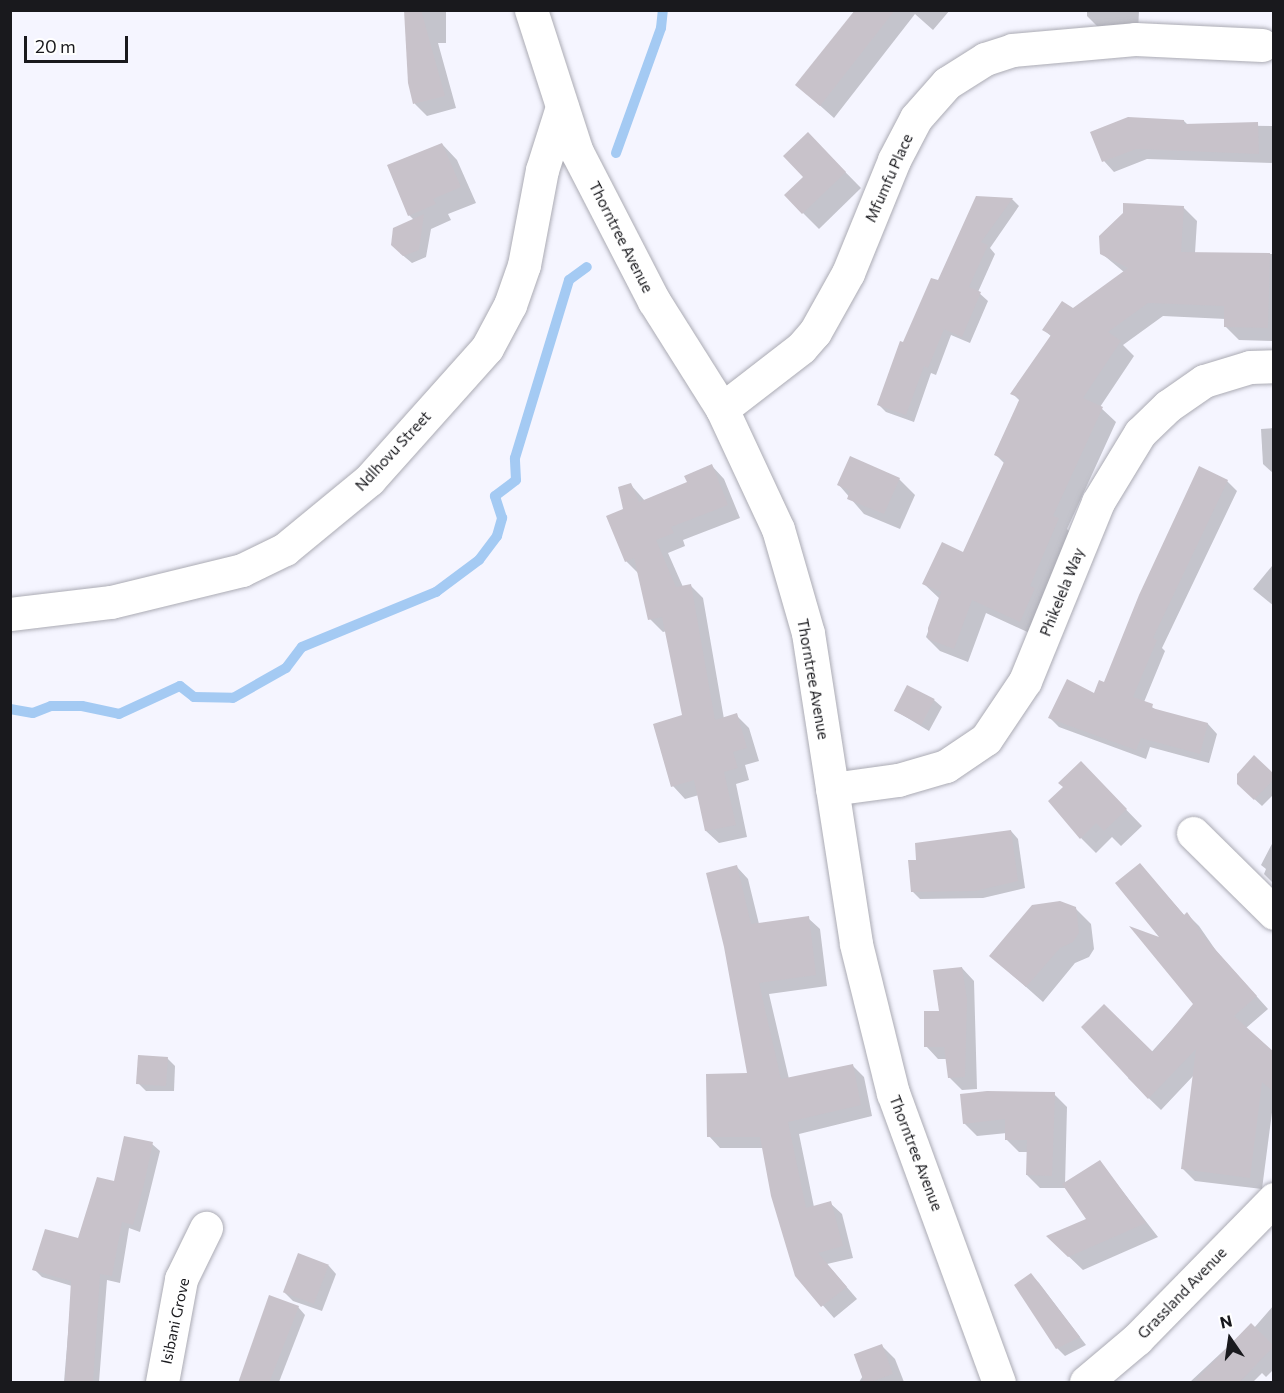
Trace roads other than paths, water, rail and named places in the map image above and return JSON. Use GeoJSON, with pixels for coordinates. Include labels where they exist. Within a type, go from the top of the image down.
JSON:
{"type":"FeatureCollection","features":[{"type":"Feature","properties":{"kind":"street","name":"Thorntree Avenue"},"geometry":{"type":"LineString","coordinates":[[531,10],[577,152],[654,301],[722,409],[778,530],[807,633],[856,944],[893,1093],[999,1383]]}},
{"type":"Feature","properties":{"kind":"street","name":"Mfumfu Place"},"geometry":{"type":"LineString","coordinates":[[722,409],[801,348],[815,332],[848,273],[910,129],[947,83],[985,59],[1012,50],[1135,39],[1262,45]]}},
{"type":"Feature","properties":{"kind":"street","name":"Ndlhovu Street"},"geometry":{"type":"LineString","coordinates":[[10,614],[111,602],[242,570],[285,549],[369,480],[487,348],[510,305],[524,265],[542,171],[562,107]]}},
{"type":"Feature","properties":{"kind":"street","name":"Phikelela Way"},"geometry":{"type":"LineString","coordinates":[[832,789],[898,780],[946,766],[986,739],[1025,681],[1098,502],[1140,433],[1168,406],[1204,381],[1250,367],[1274,366]]}},
{"type":"Feature","properties":{"kind":"street"},"geometry":{"type":"LineString","coordinates":[[1193,833],[1274,913]]}},
{"type":"Feature","properties":{"kind":"street","name":"Grassland Avenue"},"geometry":{"type":"LineString","coordinates":[[1086,1383],[1137,1339],[1274,1199]]}},
{"type":"Feature","properties":{"kind":"street","name":"Isibani Grove"},"geometry":{"type":"LineString","coordinates":[[162,1383],[181,1279],[206,1228]]}},
{"type":"Feature","properties":{"kind":"waterway"},"geometry":{"type":"LineString","coordinates":[[616,153],[661,28],[663,10]]}},
{"type":"Feature","properties":{"kind":"waterway"},"geometry":{"type":"LineString","coordinates":[[10,709],[33,713],[51,706],[82,706],[119,714],[180,686],[194,697],[233,698],[286,668],[302,647],[436,592],[479,560],[497,536],[502,518],[495,496],[516,480],[515,458],[569,280],[587,267]]}}]}
